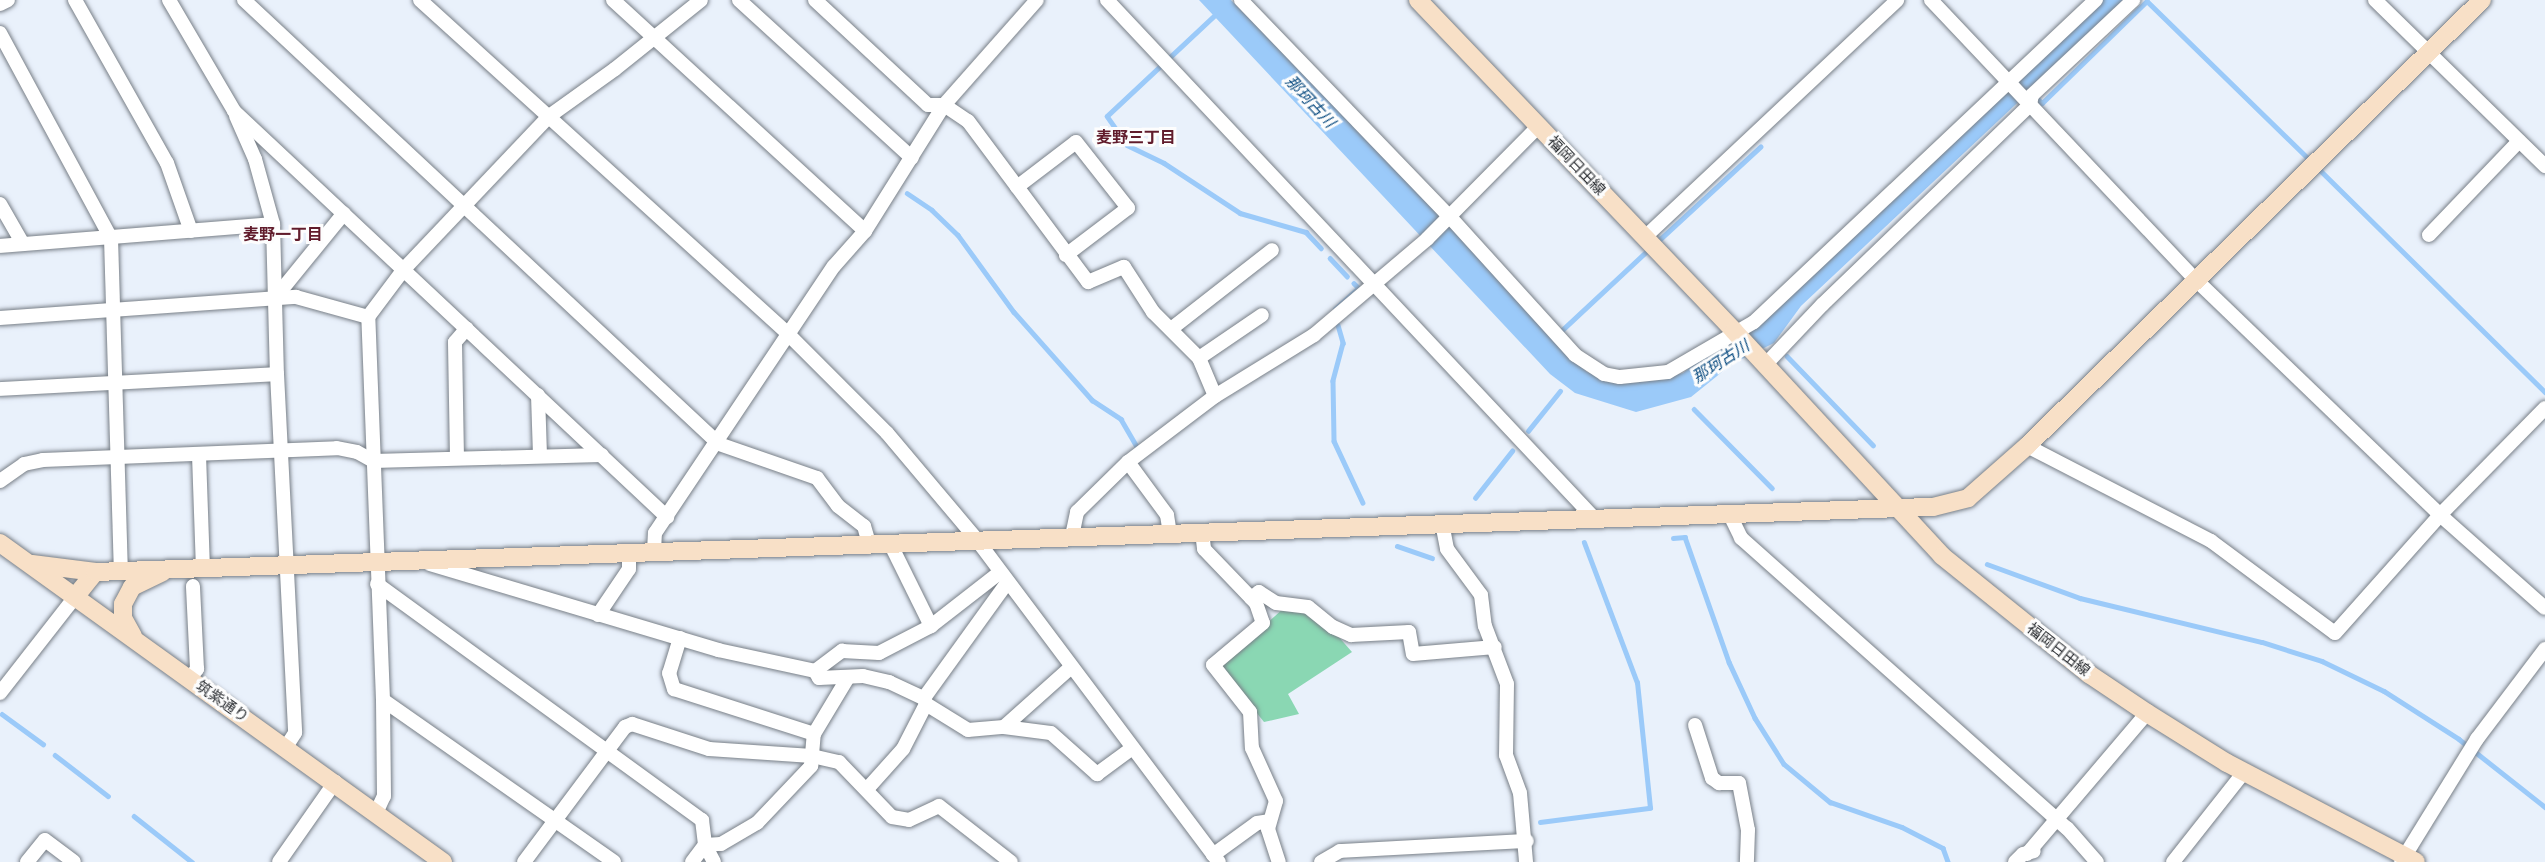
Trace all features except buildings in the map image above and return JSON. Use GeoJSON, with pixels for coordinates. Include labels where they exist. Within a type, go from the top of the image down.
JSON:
{"type":"FeatureCollection","features":[{"type":"Feature","properties":{"kind":"street"},"geometry":{"type":"LineString","coordinates":[[0,4],[8,0]]}},
{"type":"Feature","properties":{"kind":"street"},"geometry":{"type":"LineString","coordinates":[[75,0],[167,163],[191,231]]}},
{"type":"Feature","properties":{"kind":"street"},"geometry":{"type":"LineString","coordinates":[[169,0],[234,111],[255,159],[273,224],[285,565],[295,733],[286,747]]}},
{"type":"Feature","properties":{"kind":"street"},"geometry":{"type":"LineString","coordinates":[[244,0],[719,444],[817,478],[838,506],[864,526],[869,543]]}},
{"type":"Feature","properties":{"kind":"street"},"geometry":{"type":"LineString","coordinates":[[420,0],[789,336],[886,433],[977,540],[1070,668],[1216,859],[1257,823],[1269,821]]}},
{"type":"Feature","properties":{"kind":"street"},"geometry":{"type":"LineString","coordinates":[[613,0],[865,231]]}},
{"type":"Feature","properties":{"kind":"street"},"geometry":{"type":"LineString","coordinates":[[376,813],[384,796],[383,700],[375,561],[374,461],[368,317],[404,269],[462,204],[548,117],[655,38],[701,0]]}},
{"type":"Feature","properties":{"kind":"street"},"geometry":{"type":"LineString","coordinates":[[740,0],[912,158]]}},
{"type":"Feature","properties":{"kind":"street"},"geometry":{"type":"LineString","coordinates":[[815,0],[928,105],[944,105],[968,121],[1088,282],[1124,267],[1153,312],[1198,358],[1215,396]]}},
{"type":"Feature","properties":{"kind":"street"},"geometry":{"type":"LineString","coordinates":[[654,552],[655,533],[719,444],[834,266],[865,231],[944,105],[1037,0]]}},
{"type":"Feature","properties":{"kind":"street"},"geometry":{"type":"LineString","coordinates":[[1107,0],[1375,281],[1593,517]]}},
{"type":"Feature","properties":{"kind":"street"},"geometry":{"type":"LineString","coordinates":[[1241,0],[1450,217],[1575,355],[1604,374],[1629,377],[1668,372],[1734,331],[1754,322],[2096,0]]}},
{"type":"Feature","properties":{"kind":"street","name":"福岡日田線"},"geometry":{"type":"LineString","coordinates":[[1418,0],[1734,331],[1942,556],[2089,674],[2147,713],[2244,772],[2407,860]]}},
{"type":"Feature","properties":{"kind":"street"},"geometry":{"type":"LineString","coordinates":[[1645,237],[1897,0]]}},
{"type":"Feature","properties":{"kind":"street"},"geometry":{"type":"LineString","coordinates":[[1930,0],[2196,280],[2440,515],[2545,608]]}},
{"type":"Feature","properties":{"kind":"street"},"geometry":{"type":"LineString","coordinates":[[1763,362],[2030,105],[2032,95],[2133,0]]}},
{"type":"Feature","properties":{"kind":"street"},"geometry":{"type":"LineString","coordinates":[[2375,0],[2545,166]]}},
{"type":"Feature","properties":{"kind":"street"},"geometry":{"type":"LineString","coordinates":[[30,564],[95,572],[1593,517],[1933,507],[1968,498],[2027,446],[2482,0]]}},
{"type":"Feature","properties":{"kind":"street"},"geometry":{"type":"LineString","coordinates":[[0,33],[111,238],[118,383],[122,571]]}},
{"type":"Feature","properties":{"kind":"street"},"geometry":{"type":"LineString","coordinates":[[234,111],[667,517]]}},
{"type":"Feature","properties":{"kind":"street"},"geometry":{"type":"LineString","coordinates":[[1072,536],[1077,512],[1128,462],[1215,396],[1314,335],[1427,239],[1538,127]]}},
{"type":"Feature","properties":{"kind":"street"},"geometry":{"type":"LineString","coordinates":[[2429,235],[2519,141]]}},
{"type":"Feature","properties":{"kind":"street"},"geometry":{"type":"LineString","coordinates":[[1017,187],[1077,142],[1128,208],[1066,255]]}},
{"type":"Feature","properties":{"kind":"street"},"geometry":{"type":"LineString","coordinates":[[0,204],[23,244]]}},
{"type":"Feature","properties":{"kind":"street"},"geometry":{"type":"LineString","coordinates":[[275,298],[344,213]]}},
{"type":"Feature","properties":{"kind":"street"},"geometry":{"type":"LineString","coordinates":[[0,246],[273,224]]}},
{"type":"Feature","properties":{"kind":"street"},"geometry":{"type":"LineString","coordinates":[[1171,329],[1272,250]]}},
{"type":"Feature","properties":{"kind":"street"},"geometry":{"type":"LineString","coordinates":[[0,318],[297,297],[368,317]]}},
{"type":"Feature","properties":{"kind":"street"},"geometry":{"type":"LineString","coordinates":[[1198,358],[1262,315]]}},
{"type":"Feature","properties":{"kind":"street"},"geometry":{"type":"LineString","coordinates":[[457,458],[455,342],[467,328]]}},
{"type":"Feature","properties":{"kind":"street"},"geometry":{"type":"LineString","coordinates":[[0,389],[277,374]]}},
{"type":"Feature","properties":{"kind":"street"},"geometry":{"type":"LineString","coordinates":[[538,395],[540,456]]}},
{"type":"Feature","properties":{"kind":"street"},"geometry":{"type":"LineString","coordinates":[[2027,446],[2211,542],[2335,633],[2440,515],[2545,408]]}},
{"type":"Feature","properties":{"kind":"street"},"geometry":{"type":"LineString","coordinates":[[0,468],[120,456],[199,455],[337,448],[357,452],[374,461],[602,455]]}},
{"type":"Feature","properties":{"kind":"street"},"geometry":{"type":"LineString","coordinates":[[199,455],[203,567]]}},
{"type":"Feature","properties":{"kind":"street"},"geometry":{"type":"LineString","coordinates":[[1128,462],[1167,515],[1170,533]]}},
{"type":"Feature","properties":{"kind":"street"},"geometry":{"type":"LineString","coordinates":[[0,482],[24,464]]}},
{"type":"Feature","properties":{"kind":"street"},"geometry":{"type":"LineString","coordinates":[[1729,513],[1741,538],[2057,820],[2097,862]]}},
{"type":"Feature","properties":{"kind":"street"},"geometry":{"type":"LineString","coordinates":[[1442,523],[1447,549],[1481,595],[1485,626],[1495,647],[1507,684],[1506,755],[1520,793],[1527,841],[1526,862]]}},
{"type":"Feature","properties":{"kind":"street"},"geometry":{"type":"LineString","coordinates":[[1202,532],[1204,549],[1251,598],[1263,623],[1213,665],[1250,712],[1252,748],[1276,801],[1269,821],[1280,862]]}},
{"type":"Feature","properties":{"kind":"street","name":"筑紫通り"},"geometry":{"type":"LineString","coordinates":[[0,543],[335,782],[443,862]]}},
{"type":"Feature","properties":{"kind":"street"},"geometry":{"type":"LineString","coordinates":[[890,543],[931,626]]}},
{"type":"Feature","properties":{"kind":"street"},"geometry":{"type":"LineString","coordinates":[[598,615],[628,569],[629,552]]}},
{"type":"Feature","properties":{"kind":"street"},"geometry":{"type":"LineString","coordinates":[[416,560],[680,638],[814,671],[819,678],[847,679],[863,676],[890,682],[925,701],[958,727],[984,730],[1004,727],[1051,733],[1097,774],[1131,749]]}},
{"type":"Feature","properties":{"kind":"street"},"geometry":{"type":"LineString","coordinates":[[137,640],[126,629],[123,604],[132,587],[170,569]]}},
{"type":"Feature","properties":{"kind":"street"},"geometry":{"type":"LineString","coordinates":[[0,693],[95,572]]}},
{"type":"Feature","properties":{"kind":"street"},"geometry":{"type":"LineString","coordinates":[[814,671],[842,651],[879,653],[931,626],[1003,578]]}},
{"type":"Feature","properties":{"kind":"street"},"geometry":{"type":"LineString","coordinates":[[868,788],[903,749],[925,701],[1003,578]]}},
{"type":"Feature","properties":{"kind":"street"},"geometry":{"type":"LineString","coordinates":[[377,584],[702,820],[705,845],[714,862]]}},
{"type":"Feature","properties":{"kind":"street"},"geometry":{"type":"LineString","coordinates":[[189,679],[197,669],[193,586]]}},
{"type":"Feature","properties":{"kind":"street"},"geometry":{"type":"LineString","coordinates":[[1251,598],[1259,592],[1276,603],[1308,607],[1333,627],[1351,635],[1409,632],[1413,654],[1495,647]]}},
{"type":"Feature","properties":{"kind":"street"},"geometry":{"type":"LineString","coordinates":[[680,638],[669,673],[674,689],[814,734]]}},
{"type":"Feature","properties":{"kind":"street"},"geometry":{"type":"LineString","coordinates":[[2407,860],[2477,739],[2545,649]]}},
{"type":"Feature","properties":{"kind":"street"},"geometry":{"type":"LineString","coordinates":[[1004,727],[1070,668]]}},
{"type":"Feature","properties":{"kind":"street"},"geometry":{"type":"LineString","coordinates":[[692,862],[705,845],[721,844],[757,823],[811,766],[814,734],[847,679]]}},
{"type":"Feature","properties":{"kind":"street"},"geometry":{"type":"LineString","coordinates":[[383,700],[614,862]]}},
{"type":"Feature","properties":{"kind":"street"},"geometry":{"type":"LineString","coordinates":[[2024,859],[2147,713]]}},
{"type":"Feature","properties":{"kind":"street"},"geometry":{"type":"LineString","coordinates":[[524,862],[606,751],[625,727],[632,724],[709,748],[812,756],[839,762],[868,788],[875,800],[898,820],[909,820],[939,806],[1002,859]]}},
{"type":"Feature","properties":{"kind":"street"},"geometry":{"type":"LineString","coordinates":[[1695,725],[1712,778],[1719,783],[1739,783],[1748,830],[1747,862]]}},
{"type":"Feature","properties":{"kind":"street"},"geometry":{"type":"LineString","coordinates":[[2173,862],[2244,772]]}},
{"type":"Feature","properties":{"kind":"street"},"geometry":{"type":"LineString","coordinates":[[279,862],[335,782]]}},
{"type":"Feature","properties":{"kind":"street"},"geometry":{"type":"LineString","coordinates":[[27,862],[45,840],[74,862]]}},
{"type":"Feature","properties":{"kind":"street"},"geometry":{"type":"LineString","coordinates":[[1321,862],[1340,851],[1527,841]]}},
{"type":"Feature","properties":{"kind":"green space"},"geometry":{"type":"Polygon","coordinates":[[[1285,607],[1323,619],[1352,652],[1288,694],[1299,714],[1264,722],[1222,670],[1223,663],[1285,607]]]}},
{"type":"Feature","properties":{"kind":"water","name":"那珂古川"},"geometry":{"type":"Polygon","coordinates":[[[1199,0],[1231,0],[1388,159],[1568,356],[1587,372],[1612,380],[1660,379],[1683,373],[1719,345],[2100,0],[2127,0],[1801,306],[1774,343],[1732,364],[1691,397],[1636,412],[1575,393],[1550,374],[1199,0]]]}},
{"type":"Feature","properties":{"kind":"waterway"},"geometry":{"type":"LineString","coordinates":[[2035,96],[2042,103],[2147,1],[2310,160]]}},
{"type":"Feature","properties":{"kind":"waterway"},"geometry":{"type":"LineString","coordinates":[[1107,116],[1217,13]]}},
{"type":"Feature","properties":{"kind":"waterway"},"geometry":{"type":"LineString","coordinates":[[1107,116],[1127,145],[1164,163],[1240,213],[1306,232],[1321,248]]}},
{"type":"Feature","properties":{"kind":"waterway"},"geometry":{"type":"LineString","coordinates":[[1656,243],[1760,147]]}},
{"type":"Feature","properties":{"kind":"waterway"},"geometry":{"type":"LineString","coordinates":[[2316,166],[2545,392]]}},
{"type":"Feature","properties":{"kind":"waterway"},"geometry":{"type":"LineString","coordinates":[[907,193],[932,210],[958,235],[1014,312],[1092,400],[1121,419],[1136,445]]}},
{"type":"Feature","properties":{"kind":"waterway"},"geometry":{"type":"LineString","coordinates":[[1559,333],[1650,248]]}},
{"type":"Feature","properties":{"kind":"waterway"},"geometry":{"type":"LineString","coordinates":[[1330,258],[1347,276]]}},
{"type":"Feature","properties":{"kind":"waterway"},"geometry":{"type":"LineString","coordinates":[[1335,309],[1358,288],[1354,284]]}},
{"type":"Feature","properties":{"kind":"waterway"},"geometry":{"type":"LineString","coordinates":[[1338,325],[1343,343],[1333,381],[1334,441],[1363,503]]}},
{"type":"Feature","properties":{"kind":"waterway"},"geometry":{"type":"LineString","coordinates":[[1787,356],[1873,445]]}},
{"type":"Feature","properties":{"kind":"waterway"},"geometry":{"type":"LineString","coordinates":[[1528,431],[1560,391]]}},
{"type":"Feature","properties":{"kind":"waterway"},"geometry":{"type":"LineString","coordinates":[[1694,409],[1772,488]]}},
{"type":"Feature","properties":{"kind":"waterway"},"geometry":{"type":"LineString","coordinates":[[1475,498],[1512,451]]}},
{"type":"Feature","properties":{"kind":"waterway"},"geometry":{"type":"LineString","coordinates":[[1673,538],[1685,537],[1729,662],[1755,718],[1784,764],[1830,802],[1902,827],[1943,848],[1948,862]]}},
{"type":"Feature","properties":{"kind":"waterway"},"geometry":{"type":"LineString","coordinates":[[1540,822],[1650,808],[1637,683],[1584,543]]}},
{"type":"Feature","properties":{"kind":"waterway"},"geometry":{"type":"LineString","coordinates":[[1397,546],[1432,558]]}},
{"type":"Feature","properties":{"kind":"waterway"},"geometry":{"type":"LineString","coordinates":[[1987,564],[2080,598],[2262,642],[2322,661],[2384,691],[2459,739],[2545,807]]}},
{"type":"Feature","properties":{"kind":"waterway"},"geometry":{"type":"LineString","coordinates":[[2,714],[43,744]]}},
{"type":"Feature","properties":{"kind":"waterway"},"geometry":{"type":"LineString","coordinates":[[55,755],[108,796]]}},
{"type":"Feature","properties":{"kind":"waterway"},"geometry":{"type":"LineString","coordinates":[[134,816],[192,862]]}},
{"type":"Feature","properties":{"kind":"district","name":"麦野三丁目"},"geometry":{"type":"Point","coordinates":[1136,138]}},
{"type":"Feature","properties":{"kind":"district","name":"麦野一丁目"},"geometry":{"type":"Point","coordinates":[283,235]}}]}
